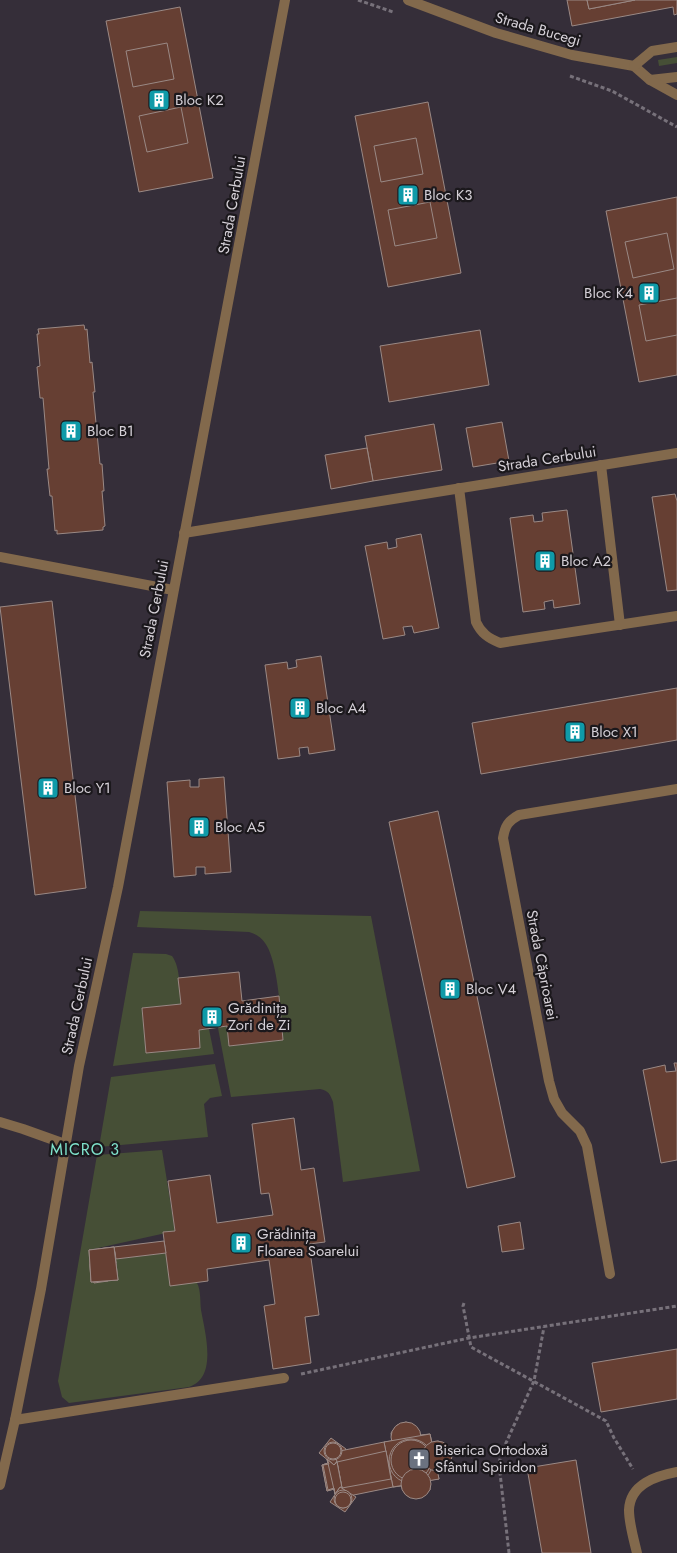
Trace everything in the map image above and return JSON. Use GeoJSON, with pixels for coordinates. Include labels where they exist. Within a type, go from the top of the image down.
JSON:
{"type":"FeatureCollection","features":[{"type":"Feature","properties":{"kind":"street","name":"Strada Cerbului"},"geometry":{"type":"LineString","coordinates":[[0,1485],[41,1289],[65,1144],[118,887],[285,0]]}},
{"type":"Feature","properties":{"kind":"street","name":"Strada Bucegi"},"geometry":{"type":"LineString","coordinates":[[408,0],[496,33],[572,55],[634,66]]}},
{"type":"Feature","properties":{"kind":"street"},"geometry":{"type":"LineString","coordinates":[[677,46],[652,51],[634,66],[650,80],[677,95]]}},
{"type":"Feature","properties":{"kind":"street"},"geometry":{"type":"LineString","coordinates":[[650,80],[677,77]]}},
{"type":"Feature","properties":{"kind":"street","name":"Strada Cerbului"},"geometry":{"type":"LineString","coordinates":[[184,532],[677,453]]}},
{"type":"Feature","properties":{"kind":"street"},"geometry":{"type":"LineString","coordinates":[[601,465],[620,625]]}},
{"type":"Feature","properties":{"kind":"street"},"geometry":{"type":"LineString","coordinates":[[459,488],[476,622],[484,635],[500,643],[677,616]]}},
{"type":"Feature","properties":{"kind":"street"},"geometry":{"type":"LineString","coordinates":[[0,557],[173,590]]}},
{"type":"Feature","properties":{"kind":"street","name":"Strada Căprioarei"},"geometry":{"type":"LineString","coordinates":[[610,1274],[587,1146],[580,1131],[562,1113],[554,1099],[549,1082],[503,838],[504,827],[519,815],[677,789]]}},
{"type":"Feature","properties":{"kind":"street"},"geometry":{"type":"LineString","coordinates":[[0,1122],[65,1144]]}},
{"type":"Feature","properties":{"kind":"street"},"geometry":{"type":"LineString","coordinates":[[15,1420],[284,1378]]}},
{"type":"Feature","properties":{"kind":"street"},"geometry":{"type":"LineString","coordinates":[[637,1553],[629,1510],[633,1496],[642,1484],[654,1478],[677,1472]]}},
{"type":"Feature","properties":{"kind":"path"},"geometry":{"type":"LineString","coordinates":[[464,1303],[471,1347],[606,1421],[642,1484]]}},
{"type":"Feature","properties":{"kind":"path"},"geometry":{"type":"LineString","coordinates":[[284,1378],[469,1338],[677,1306]]}},
{"type":"Feature","properties":{"kind":"path"},"geometry":{"type":"LineString","coordinates":[[509,1553],[499,1464],[534,1381],[544,1327]]}},
{"type":"Feature","properties":{"kind":"green space"},"geometry":{"type":"Polygon","coordinates":[[[677,57],[677,63],[659,66],[658,60],[677,57]]]}},
{"type":"Feature","properties":{"kind":"green space"},"geometry":{"type":"Polygon","coordinates":[[[140,911],[371,916],[420,1171],[343,1182],[333,1102],[329,1093],[323,1090],[231,1097],[218,1028],[227,1026],[229,1046],[283,1040],[276,975],[269,951],[262,939],[249,932],[137,927],[140,911]]]}},
{"type":"Feature","properties":{"kind":"green space"},"geometry":{"type":"Polygon","coordinates":[[[133,953],[166,954],[172,956],[177,966],[179,979],[181,1004],[142,1008],[146,1053],[200,1048],[199,1030],[209,1029],[214,1054],[113,1066],[133,953]]]}},
{"type":"Feature","properties":{"kind":"green space"},"geometry":{"type":"Polygon","coordinates":[[[215,1064],[222,1096],[210,1098],[204,1104],[208,1137],[99,1147],[111,1077],[215,1064]]]}},
{"type":"Feature","properties":{"kind":"green space"},"geometry":{"type":"Polygon","coordinates":[[[162,1150],[175,1231],[89,1250],[91,1282],[118,1280],[116,1259],[166,1253],[192,1276],[198,1286],[207,1342],[207,1364],[204,1374],[198,1382],[189,1387],[69,1403],[62,1397],[58,1381],[97,1155],[162,1150]]]}},
{"type":"Feature","properties":{"kind":"building"},"geometry":{"type":"Polygon","coordinates":[[[567,0],[587,0],[589,9],[635,0],[677,0],[677,14],[674,15],[673,7],[572,26],[567,0]]]}},
{"type":"Feature","properties":{"kind":"building"},"geometry":{"type":"Polygon","coordinates":[[[587,0],[635,0],[589,9],[587,0]]]}},
{"type":"Feature","properties":{"kind":"building","name":"Bloc K2"},"geometry":{"type":"Polygon","coordinates":[[[180,7],[213,178],[139,192],[106,21],[180,7]]]}},
{"type":"Feature","properties":{"kind":"building"},"geometry":{"type":"Polygon","coordinates":[[[167,43],[174,79],[133,87],[126,51],[167,43]]]}},
{"type":"Feature","properties":{"kind":"building","name":"Bloc K3"},"geometry":{"type":"Polygon","coordinates":[[[428,102],[461,273],[388,287],[355,116],[428,102]]]}},
{"type":"Feature","properties":{"kind":"building"},"geometry":{"type":"Polygon","coordinates":[[[181,107],[188,143],[147,152],[139,116],[181,107]]]}},
{"type":"Feature","properties":{"kind":"building"},"geometry":{"type":"Polygon","coordinates":[[[416,138],[423,174],[381,182],[374,146],[416,138]]]}},
{"type":"Feature","properties":{"kind":"building","name":"Bloc K4"},"geometry":{"type":"Polygon","coordinates":[[[677,197],[677,375],[639,382],[606,211],[677,197]]]}},
{"type":"Feature","properties":{"kind":"building"},"geometry":{"type":"Polygon","coordinates":[[[430,202],[437,238],[395,246],[388,210],[430,202]]]}},
{"type":"Feature","properties":{"kind":"building"},"geometry":{"type":"Polygon","coordinates":[[[667,233],[674,269],[633,278],[625,242],[667,233]]]}},
{"type":"Feature","properties":{"kind":"building"},"geometry":{"type":"Polygon","coordinates":[[[677,298],[677,335],[646,341],[639,305],[677,298]]]}},
{"type":"Feature","properties":{"kind":"building","name":"Bloc B1"},"geometry":{"type":"Polygon","coordinates":[[[84,325],[85,330],[87,329],[90,363],[92,362],[100,464],[102,464],[105,526],[103,530],[57,534],[57,530],[55,531],[52,496],[50,496],[47,469],[49,469],[43,398],[40,398],[37,367],[40,366],[37,334],[39,334],[38,329],[84,325]]]}},
{"type":"Feature","properties":{"kind":"building"},"geometry":{"type":"Polygon","coordinates":[[[480,330],[489,385],[389,402],[380,346],[480,330]]]}},
{"type":"Feature","properties":{"kind":"building"},"geometry":{"type":"Polygon","coordinates":[[[502,422],[509,461],[473,467],[466,428],[502,422]]]}},
{"type":"Feature","properties":{"kind":"building"},"geometry":{"type":"Polygon","coordinates":[[[434,424],[442,470],[373,481],[365,436],[434,424]]]}},
{"type":"Feature","properties":{"kind":"building"},"geometry":{"type":"Polygon","coordinates":[[[367,448],[373,481],[331,489],[325,455],[367,448]]]}},
{"type":"Feature","properties":{"kind":"building"},"geometry":{"type":"Polygon","coordinates":[[[675,494],[677,501],[677,590],[667,591],[652,497],[675,494]]]}},
{"type":"Feature","properties":{"kind":"building","name":"Bloc A2"},"geometry":{"type":"Polygon","coordinates":[[[567,510],[580,604],[554,608],[553,600],[544,602],[545,609],[523,612],[510,518],[533,515],[534,522],[543,521],[542,513],[567,510]]]}},
{"type":"Feature","properties":{"kind":"building"},"geometry":{"type":"Polygon","coordinates":[[[421,534],[439,628],[414,633],[412,626],[403,627],[405,635],[383,639],[365,546],[387,542],[388,549],[397,547],[396,539],[421,534]]]}},
{"type":"Feature","properties":{"kind":"building","name":"Bloc Y1"},"geometry":{"type":"Polygon","coordinates":[[[52,601],[86,888],[35,895],[0,607],[52,601]]]}},
{"type":"Feature","properties":{"kind":"building","name":"Bloc A4"},"geometry":{"type":"Polygon","coordinates":[[[321,656],[335,750],[309,754],[308,747],[299,748],[300,756],[278,759],[265,665],[287,662],[288,669],[297,667],[296,660],[321,656]]]}},
{"type":"Feature","properties":{"kind":"building","name":"Bloc X1"},"geometry":{"type":"Polygon","coordinates":[[[677,688],[677,740],[481,774],[472,723],[677,688]]]}},
{"type":"Feature","properties":{"kind":"building","name":"Bloc A5"},"geometry":{"type":"Polygon","coordinates":[[[224,777],[231,872],[205,874],[205,867],[196,867],[196,875],[174,877],[167,782],[190,780],[190,787],[199,787],[199,779],[224,777]]]}},
{"type":"Feature","properties":{"kind":"building","name":"Bloc V4"},"geometry":{"type":"Polygon","coordinates":[[[438,811],[515,1177],[467,1188],[389,822],[438,811]]]}},
{"type":"Feature","properties":{"kind":"building","name":"Grădinița Zori de Zi"},"geometry":{"type":"Polygon","coordinates":[[[239,972],[242,1001],[279,996],[283,1040],[229,1046],[227,1026],[199,1030],[200,1048],[146,1053],[142,1008],[181,1004],[178,978],[239,972]]]}},
{"type":"Feature","properties":{"kind":"building"},"geometry":{"type":"Polygon","coordinates":[[[674,1063],[677,1063],[677,1160],[661,1163],[643,1070],[665,1065],[666,1072],[676,1071],[674,1063]]]}},
{"type":"Feature","properties":{"kind":"building","name":"Grădinița Floarea Soarelui"},"geometry":{"type":"Polygon","coordinates":[[[294,1118],[301,1170],[314,1168],[325,1242],[309,1244],[319,1315],[305,1317],[311,1363],[273,1369],[264,1306],[275,1304],[269,1260],[207,1269],[208,1281],[170,1286],[163,1232],[175,1231],[168,1181],[210,1175],[217,1223],[273,1215],[269,1193],[261,1194],[252,1124],[294,1118]]]}},
{"type":"Feature","properties":{"kind":"building"},"geometry":{"type":"Polygon","coordinates":[[[520,1222],[524,1249],[502,1252],[498,1226],[520,1222]]]}},
{"type":"Feature","properties":{"kind":"building"},"geometry":{"type":"Polygon","coordinates":[[[164,1241],[166,1253],[116,1259],[114,1247],[164,1241]]]}},
{"type":"Feature","properties":{"kind":"building"},"geometry":{"type":"Polygon","coordinates":[[[114,1247],[116,1263],[105,1264],[108,1281],[94,1283],[91,1280],[89,1250],[114,1247]]]}},
{"type":"Feature","properties":{"kind":"building"},"geometry":{"type":"Polygon","coordinates":[[[114,1247],[118,1280],[91,1282],[90,1264],[99,1263],[98,1249],[114,1247]]]}},
{"type":"Feature","properties":{"kind":"building"},"geometry":{"type":"Polygon","coordinates":[[[114,1247],[118,1280],[91,1282],[89,1250],[114,1247]]]}},
{"type":"Feature","properties":{"kind":"building"},"geometry":{"type":"Polygon","coordinates":[[[677,1349],[677,1399],[601,1412],[592,1363],[677,1349]]]}},
{"type":"Feature","properties":{"kind":"building","name":"Biserica Ortodoxă Sfântul Spiridon"},"geometry":{"type":"Polygon","coordinates":[[[406,1422],[415,1426],[420,1435],[430,1434],[432,1443],[438,1441],[446,1444],[451,1452],[451,1461],[445,1469],[437,1470],[439,1479],[430,1480],[430,1490],[423,1497],[418,1498],[409,1497],[401,1486],[393,1487],[384,1442],[392,1441],[391,1433],[397,1425],[406,1422]]]}},
{"type":"Feature","properties":{"kind":"building"},"geometry":{"type":"Polygon","coordinates":[[[406,1422],[412,1423],[420,1431],[420,1443],[412,1451],[406,1452],[400,1451],[392,1443],[391,1437],[392,1431],[400,1423],[406,1422]]]}},
{"type":"Feature","properties":{"kind":"building","name":"Biserica Ortodoxă Sfântul Spiridon"},"geometry":{"type":"Polygon","coordinates":[[[430,1434],[439,1479],[393,1487],[384,1442],[430,1434]]]}},
{"type":"Feature","properties":{"kind":"building"},"geometry":{"type":"Polygon","coordinates":[[[331,1438],[346,1449],[334,1465],[319,1453],[331,1438]]]}},
{"type":"Feature","properties":{"kind":"building"},"geometry":{"type":"Polygon","coordinates":[[[411,1439],[423,1443],[429,1449],[433,1461],[429,1473],[423,1479],[411,1483],[399,1479],[393,1473],[389,1461],[393,1449],[399,1443],[411,1439]]]}},
{"type":"Feature","properties":{"kind":"building"},"geometry":{"type":"Polygon","coordinates":[[[411,1440],[425,1446],[431,1460],[425,1474],[411,1480],[397,1474],[391,1460],[397,1446],[411,1440]]]}},
{"type":"Feature","properties":{"kind":"building"},"geometry":{"type":"Polygon","coordinates":[[[437,1441],[447,1446],[452,1456],[447,1466],[437,1471],[427,1466],[422,1456],[427,1446],[437,1441]]]}},
{"type":"Feature","properties":{"kind":"building"},"geometry":{"type":"Polygon","coordinates":[[[333,1442],[339,1445],[342,1451],[339,1457],[333,1460],[327,1457],[324,1451],[327,1445],[333,1442]]]}},
{"type":"Feature","properties":{"kind":"building"},"geometry":{"type":"Polygon","coordinates":[[[384,1442],[393,1487],[344,1497],[335,1452],[384,1442]]]}},
{"type":"Feature","properties":{"kind":"building"},"geometry":{"type":"Polygon","coordinates":[[[333,1443],[341,1451],[333,1459],[325,1451],[333,1443]]]}},
{"type":"Feature","properties":{"kind":"building"},"geometry":{"type":"Polygon","coordinates":[[[386,1451],[391,1479],[342,1488],[337,1462],[386,1451]]]}},
{"type":"Feature","properties":{"kind":"building"},"geometry":{"type":"Polygon","coordinates":[[[327,1459],[334,1465],[337,1462],[342,1488],[340,1487],[335,1494],[334,1489],[327,1491],[322,1465],[328,1463],[327,1459]]]}},
{"type":"Feature","properties":{"kind":"building"},"geometry":{"type":"Polygon","coordinates":[[[327,1459],[334,1465],[337,1462],[342,1488],[340,1487],[335,1494],[327,1459]]]}},
{"type":"Feature","properties":{"kind":"building"},"geometry":{"type":"Polygon","coordinates":[[[327,1459],[329,1464],[323,1465],[328,1490],[334,1488],[335,1494],[334,1489],[327,1491],[322,1465],[328,1463],[327,1459]]]}},
{"type":"Feature","properties":{"kind":"building"},"geometry":{"type":"Polygon","coordinates":[[[576,1460],[591,1553],[542,1553],[527,1468],[576,1460]]]}},
{"type":"Feature","properties":{"kind":"building"},"geometry":{"type":"Polygon","coordinates":[[[416,1469],[422,1470],[430,1478],[430,1490],[422,1498],[416,1499],[410,1498],[402,1490],[401,1484],[402,1478],[410,1470],[416,1469]]]}},
{"type":"Feature","properties":{"kind":"building"},"geometry":{"type":"Polygon","coordinates":[[[340,1487],[356,1497],[345,1512],[330,1502],[340,1487]]]}},
{"type":"Feature","properties":{"kind":"building"},"geometry":{"type":"Polygon","coordinates":[[[343,1490],[349,1493],[352,1499],[349,1505],[343,1508],[337,1505],[334,1499],[337,1493],[343,1490]]]}},
{"type":"Feature","properties":{"kind":"building"},"geometry":{"type":"Polygon","coordinates":[[[343,1492],[351,1500],[343,1508],[335,1500],[343,1492]]]}},
{"type":"Feature","properties":{"kind":"place","name":"Bloc K2"},"geometry":{"type":"Point","coordinates":[159,100]}},
{"type":"Feature","properties":{"kind":"place","name":"Bloc K3"},"geometry":{"type":"Point","coordinates":[408,195]}},
{"type":"Feature","properties":{"kind":"place","name":"Bloc K4"},"geometry":{"type":"Point","coordinates":[649,293]}},
{"type":"Feature","properties":{"kind":"place","name":"Bloc B1"},"geometry":{"type":"Point","coordinates":[71,431]}},
{"type":"Feature","properties":{"kind":"place","name":"Bloc A2"},"geometry":{"type":"Point","coordinates":[545,561]}},
{"type":"Feature","properties":{"kind":"place","name":"Bloc A4"},"geometry":{"type":"Point","coordinates":[300,708]}},
{"type":"Feature","properties":{"kind":"place","name":"Bloc X1"},"geometry":{"type":"Point","coordinates":[575,732]}},
{"type":"Feature","properties":{"kind":"place","name":"Bloc Y1"},"geometry":{"type":"Point","coordinates":[48,788]}},
{"type":"Feature","properties":{"kind":"place","name":"Bloc A5"},"geometry":{"type":"Point","coordinates":[199,827]}},
{"type":"Feature","properties":{"kind":"place","name":"Bloc V4"},"geometry":{"type":"Point","coordinates":[450,989]}},
{"type":"Feature","properties":{"kind":"place","name":"Grădinița Zori de Zi"},"geometry":{"type":"Point","coordinates":[212,1017]}},
{"type":"Feature","properties":{"kind":"place","name":"Grădinița Floarea Soarelui"},"geometry":{"type":"Point","coordinates":[241,1243]}},
{"type":"Feature","properties":{"kind":"place","name":"Biserica Ortodoxă Sfântul Spiridon"},"geometry":{"type":"Point","coordinates":[419,1459]}},
{"type":"Feature","properties":{"kind":"district","name":"MICRO 3"},"geometry":{"type":"Point","coordinates":[85,1149]}}]}
